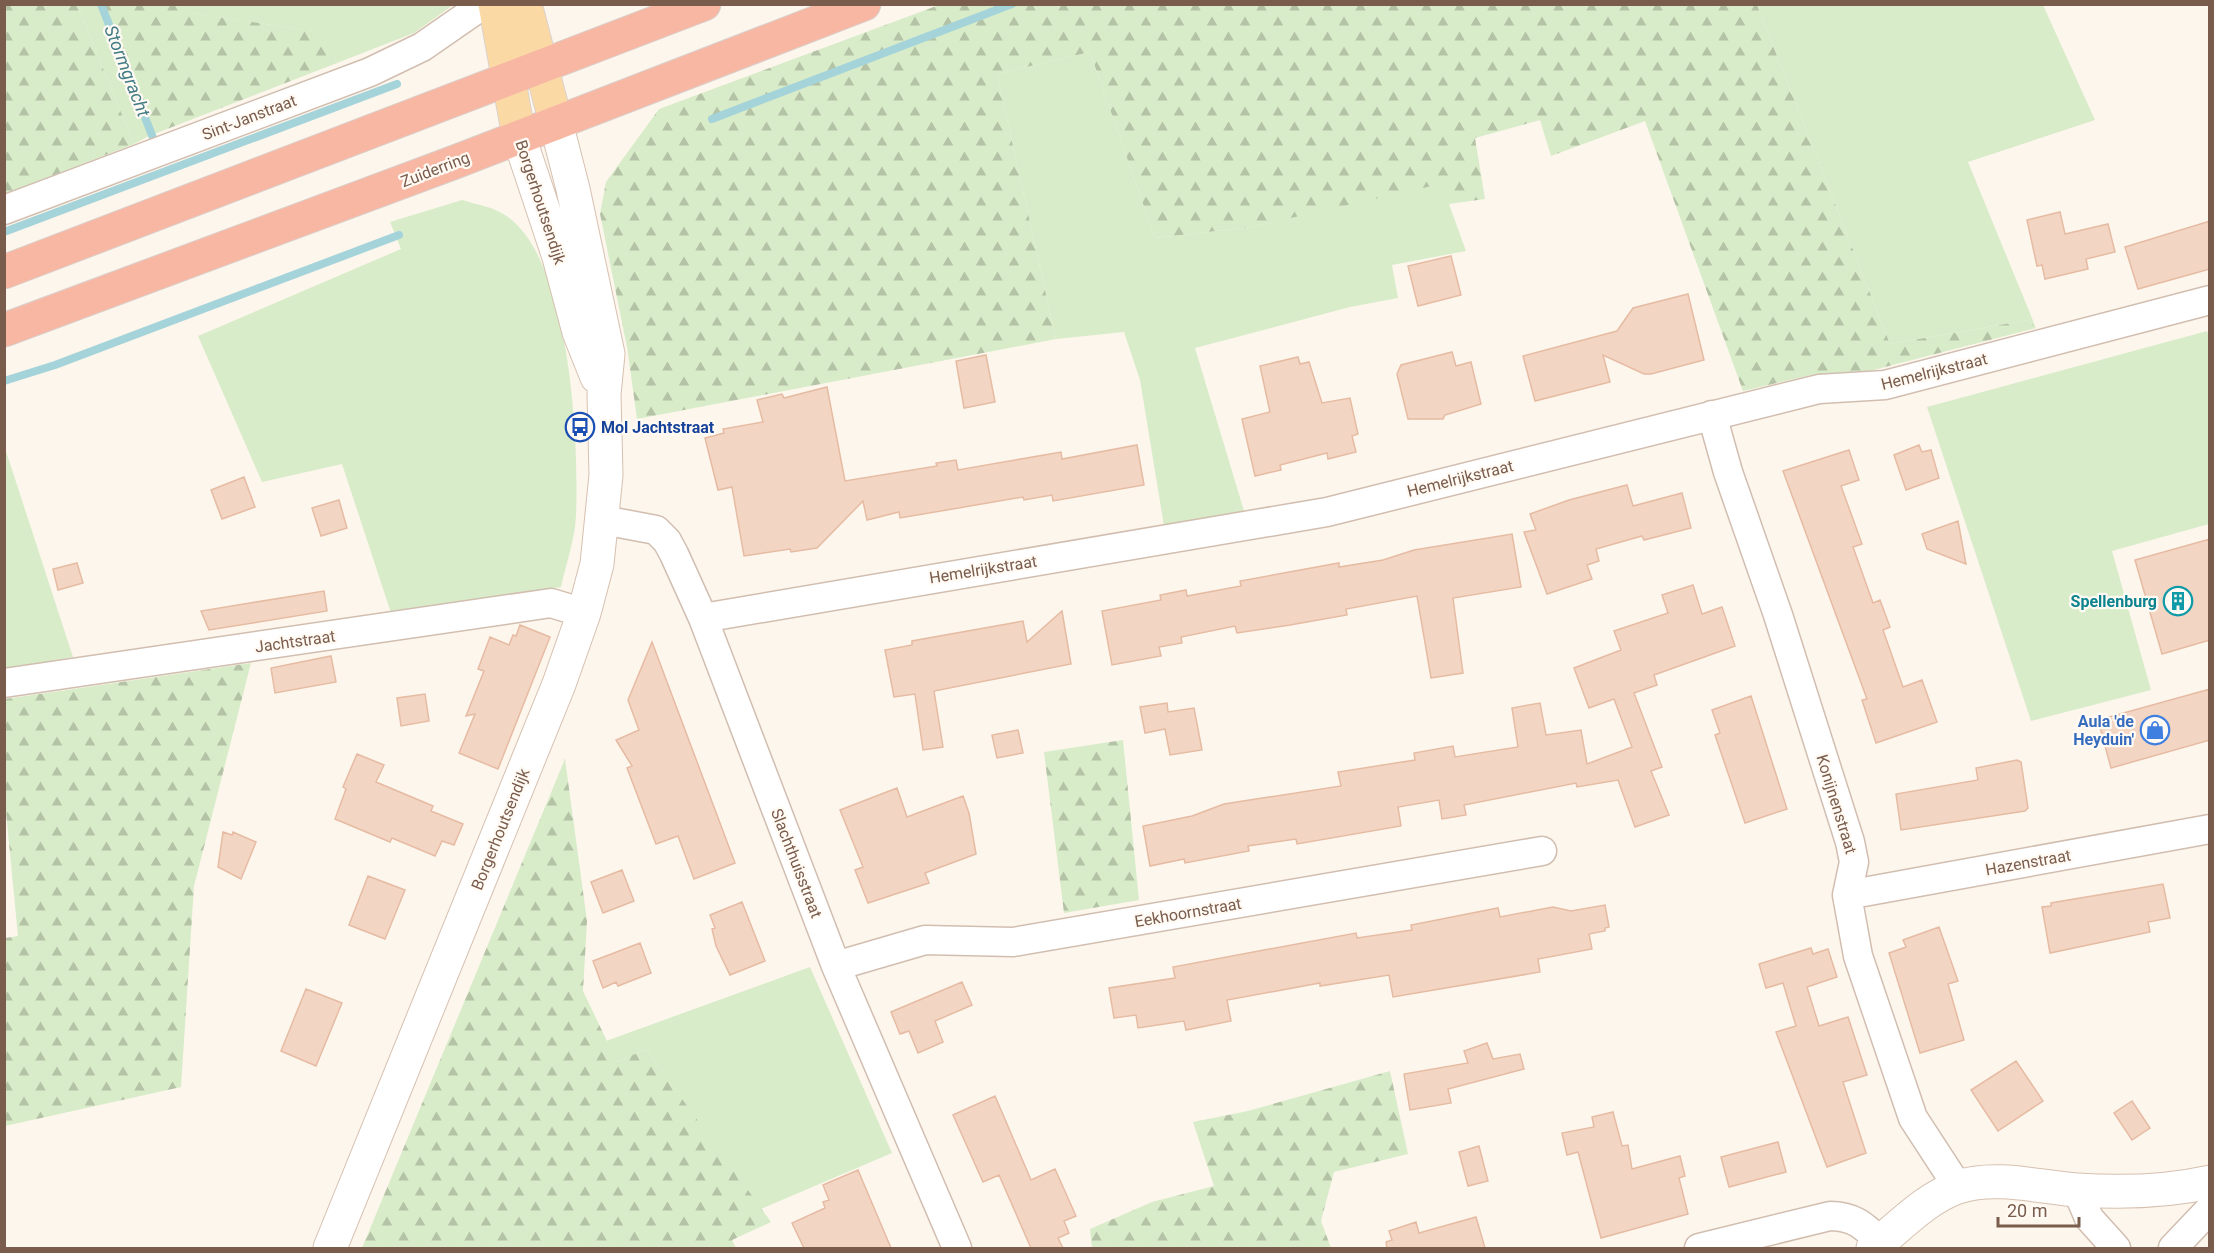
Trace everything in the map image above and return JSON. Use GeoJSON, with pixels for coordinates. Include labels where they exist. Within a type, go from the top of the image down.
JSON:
{"type":"FeatureCollection","features":[{"type":"Feature","properties":{"kind":"highway"},"geometry":{"type":"LineString","coordinates":[[4,272],[436,110],[508,78],[704,4]]}},
{"type":"Feature","properties":{"kind":"highway","name":"Zuiderring"},"geometry":{"type":"LineString","coordinates":[[4,330],[556,123],[864,4]]}},
{"type":"Feature","properties":{"kind":"main road","name":"Borgerhoutsendijk"},"geometry":{"type":"LineString","coordinates":[[495,4],[519,137],[559,257],[579,332],[604,394]]}},
{"type":"Feature","properties":{"kind":"main road","name":"Borgerhoutsendijk"},"geometry":{"type":"LineString","coordinates":[[330,1248],[559,684],[584,613],[597,564],[603,520],[607,446],[604,394],[608,354],[573,189],[525,4]]}},
{"type":"Feature","properties":{"kind":"main road"},"geometry":{"type":"LineString","coordinates":[[1877,1245],[1933,1200],[1958,1187],[1990,1181],[2077,1190],[2139,1192],[2171,1190],[2210,1182]]}},
{"type":"Feature","properties":{"kind":"street","name":"Sint-Janstraat"},"geometry":{"type":"LineString","coordinates":[[4,210],[370,72],[422,47],[484,4]]}},
{"type":"Feature","properties":{"kind":"street","name":"Hemelrijkstraat"},"geometry":{"type":"LineString","coordinates":[[702,618],[1327,512],[1819,389],[1886,385],[2210,300]]}},
{"type":"Feature","properties":{"kind":"street","name":"Konijnenstraat"},"geometry":{"type":"LineString","coordinates":[[1712,414],[1728,472],[1778,615],[1850,842],[1854,862],[1847,895],[1858,956],[1901,1088],[1914,1118],[1958,1187]]}},
{"type":"Feature","properties":{"kind":"street","name":"Slachthuisstraat"},"geometry":{"type":"LineString","coordinates":[[603,520],[656,530],[667,541],[702,618],[836,966],[957,1248]]}},
{"type":"Feature","properties":{"kind":"street","name":"Jachtstraat"},"geometry":{"type":"LineString","coordinates":[[4,683],[551,603],[584,613]]}},
{"type":"Feature","properties":{"kind":"street","name":"Hazenstraat"},"geometry":{"type":"LineString","coordinates":[[1847,895],[2210,829]]}},
{"type":"Feature","properties":{"kind":"street","name":"Eekhoornstraat"},"geometry":{"type":"LineString","coordinates":[[836,966],[925,940],[1014,942],[1542,851]]}},
{"type":"Feature","properties":{"kind":"street"},"geometry":{"type":"LineString","coordinates":[[2077,1190],[2089,1218],[2116,1248]]}},
{"type":"Feature","properties":{"kind":"street"},"geometry":{"type":"LineString","coordinates":[[2173,1248],[2210,1209]]}},
{"type":"Feature","properties":{"kind":"street"},"geometry":{"type":"LineString","coordinates":[[1699,1248],[1830,1216],[1844,1216],[1859,1221],[1877,1245]]}},
{"type":"Feature","properties":{"kind":"green space"},"geometry":{"type":"Polygon","coordinates":[[[5,4],[77,5],[134,144],[5,194],[5,4]]]}},
{"type":"Feature","properties":{"kind":"green space"},"geometry":{"type":"Polygon","coordinates":[[[77,5],[100,5],[149,136],[134,144],[77,5]]]}},
{"type":"Feature","properties":{"kind":"green space"},"geometry":{"type":"Polygon","coordinates":[[[100,5],[186,5],[191,13],[320,32],[337,63],[149,136],[100,5]]]}},
{"type":"Feature","properties":{"kind":"green space"},"geometry":{"type":"Polygon","coordinates":[[[186,5],[453,5],[414,33],[337,63],[319,32],[191,13],[186,5]]]}},
{"type":"Feature","properties":{"kind":"green space"},"geometry":{"type":"Polygon","coordinates":[[[939,5],[1757,5],[1890,344],[2028,320],[2036,328],[1858,374],[1815,374],[1743,391],[1645,121],[1551,156],[1540,120],[1475,138],[1485,199],[1449,204],[1436,185],[1251,227],[1155,238],[1090,52],[997,74],[1056,339],[637,419],[627,347],[600,214],[606,182],[659,109],[939,5]]]}},
{"type":"Feature","properties":{"kind":"green space"},"geometry":{"type":"Polygon","coordinates":[[[1757,5],[2043,5],[2095,120],[1968,162],[2036,328],[2028,320],[1890,344],[1757,5]]]}},
{"type":"Feature","properties":{"kind":"green space"},"geometry":{"type":"Polygon","coordinates":[[[1090,52],[1155,238],[1251,227],[1436,184],[1449,204],[1466,251],[1392,265],[1398,298],[1350,307],[1195,348],[1244,511],[1164,526],[1140,380],[1124,332],[1056,339],[997,74],[1090,52]]]}},
{"type":"Feature","properties":{"kind":"green space"},"geometry":{"type":"Polygon","coordinates":[[[462,200],[505,215],[527,237],[544,269],[557,309],[572,400],[577,484],[574,534],[561,587],[391,613],[342,464],[262,482],[198,336],[401,249],[390,222],[462,200]]]}},
{"type":"Feature","properties":{"kind":"green space"},"geometry":{"type":"Polygon","coordinates":[[[2207,331],[2210,340],[2209,524],[2112,551],[2151,690],[2031,721],[1927,407],[2207,331]]]}},
{"type":"Feature","properties":{"kind":"green space"},"geometry":{"type":"Polygon","coordinates":[[[4,445],[73,657],[5,670],[4,670],[4,445]]]}},
{"type":"Feature","properties":{"kind":"green space"},"geometry":{"type":"Polygon","coordinates":[[[251,663],[194,886],[181,1087],[5,1126],[5,938],[18,936],[5,802],[5,699],[251,663]]]}},
{"type":"Feature","properties":{"kind":"green space"},"geometry":{"type":"Polygon","coordinates":[[[1123,740],[1139,900],[1064,913],[1044,752],[1123,740]]]}},
{"type":"Feature","properties":{"kind":"green space"},"geometry":{"type":"Polygon","coordinates":[[[565,759],[587,921],[583,991],[617,1062],[646,1049],[771,1222],[732,1240],[736,1248],[362,1248],[565,759]]]}},
{"type":"Feature","properties":{"kind":"green space"},"geometry":{"type":"Polygon","coordinates":[[[810,967],[892,1153],[761,1209],[646,1049],[617,1062],[606,1041],[810,967]]]}},
{"type":"Feature","properties":{"kind":"green space"},"geometry":{"type":"Polygon","coordinates":[[[1390,1071],[1408,1154],[1334,1172],[1321,1221],[1331,1248],[1092,1248],[1090,1229],[1152,1202],[1214,1186],[1193,1122],[1248,1111],[1390,1071]]]}},
{"type":"Feature","properties":{"kind":"building"},"geometry":{"type":"Polygon","coordinates":[[[2060,212],[2065,234],[2108,224],[2115,252],[2086,259],[2088,269],[2045,279],[2042,265],[2037,266],[2027,220],[2060,212]]]}},
{"type":"Feature","properties":{"kind":"building"},"geometry":{"type":"Polygon","coordinates":[[[2210,221],[2210,269],[2138,289],[2125,247],[2210,221]]]}},
{"type":"Feature","properties":{"kind":"building"},"geometry":{"type":"Polygon","coordinates":[[[1451,256],[1461,295],[1418,306],[1408,266],[1451,256]]]}},
{"type":"Feature","properties":{"kind":"building"},"geometry":{"type":"Polygon","coordinates":[[[1688,294],[1704,360],[1644,374],[1603,355],[1610,382],[1535,401],[1523,356],[1617,331],[1633,308],[1688,294]]]}},
{"type":"Feature","properties":{"kind":"building"},"geometry":{"type":"Polygon","coordinates":[[[1452,352],[1456,366],[1471,362],[1481,404],[1445,415],[1443,419],[1408,419],[1397,374],[1401,365],[1452,352]]]}},
{"type":"Feature","properties":{"kind":"building"},"geometry":{"type":"Polygon","coordinates":[[[986,355],[995,402],[964,408],[956,361],[986,355]]]}},
{"type":"Feature","properties":{"kind":"building"},"geometry":{"type":"Polygon","coordinates":[[[1298,357],[1300,364],[1309,362],[1322,403],[1350,398],[1358,434],[1352,436],[1356,452],[1328,459],[1327,453],[1280,465],[1281,470],[1255,476],[1242,419],[1270,412],[1260,366],[1298,357]]]}},
{"type":"Feature","properties":{"kind":"building"},"geometry":{"type":"Polygon","coordinates":[[[827,387],[845,481],[937,466],[936,463],[956,460],[958,470],[1061,452],[1062,459],[1137,445],[1144,485],[1053,501],[1052,495],[1024,500],[1023,497],[900,518],[899,512],[867,520],[863,501],[817,548],[791,552],[790,549],[744,556],[732,487],[718,490],[705,438],[724,433],[723,429],[763,422],[757,400],[782,394],[784,398],[827,387]]]}},
{"type":"Feature","properties":{"kind":"building"},"geometry":{"type":"Polygon","coordinates":[[[1919,445],[1922,452],[1931,450],[1939,478],[1906,490],[1894,455],[1919,445]]]}},
{"type":"Feature","properties":{"kind":"building"},"geometry":{"type":"Polygon","coordinates":[[[1849,450],[1859,480],[1841,486],[1862,544],[1853,547],[1873,603],[1880,600],[1890,627],[1883,630],[1903,687],[1922,680],[1937,722],[1876,743],[1862,700],[1867,699],[1783,471],[1849,450]]]}},
{"type":"Feature","properties":{"kind":"building"},"geometry":{"type":"Polygon","coordinates":[[[244,477],[255,507],[222,519],[211,490],[244,477]]]}},
{"type":"Feature","properties":{"kind":"building"},"geometry":{"type":"Polygon","coordinates":[[[1627,485],[1633,506],[1682,493],[1691,528],[1644,540],[1642,536],[1596,549],[1599,561],[1587,565],[1592,579],[1547,594],[1524,532],[1536,530],[1530,514],[1569,500],[1627,485]]]}},
{"type":"Feature","properties":{"kind":"building"},"geometry":{"type":"Polygon","coordinates":[[[339,500],[347,528],[321,536],[312,508],[339,500]]]}},
{"type":"Feature","properties":{"kind":"building"},"geometry":{"type":"Polygon","coordinates":[[[1958,521],[1966,564],[1927,549],[1922,534],[1958,521]]]}},
{"type":"Feature","properties":{"kind":"building"},"geometry":{"type":"Polygon","coordinates":[[[1512,534],[1521,587],[1453,598],[1463,673],[1431,678],[1417,596],[1346,609],[1347,615],[1290,625],[1237,633],[1235,626],[1181,637],[1182,643],[1159,647],[1161,656],[1112,665],[1102,611],[1161,600],[1160,595],[1186,590],[1187,596],[1241,586],[1240,581],[1339,563],[1339,567],[1383,560],[1414,550],[1512,534]]]}},
{"type":"Feature","properties":{"kind":"building","name":"Spellenburg"},"geometry":{"type":"Polygon","coordinates":[[[2210,539],[2210,640],[2162,654],[2135,560],[2210,539]]]}},
{"type":"Feature","properties":{"kind":"building"},"geometry":{"type":"Polygon","coordinates":[[[77,563],[83,583],[58,590],[53,569],[77,563]]]}},
{"type":"Feature","properties":{"kind":"building"},"geometry":{"type":"Polygon","coordinates":[[[1693,585],[1702,614],[1722,607],[1735,646],[1654,675],[1657,685],[1634,693],[1662,767],[1651,771],[1669,815],[1635,827],[1618,780],[1577,787],[1576,783],[1464,805],[1466,815],[1442,819],[1439,800],[1398,807],[1401,826],[1297,844],[1296,839],[1248,846],[1249,851],[1185,863],[1184,859],[1150,866],[1143,826],[1192,816],[1224,804],[1341,786],[1338,772],[1415,760],[1414,753],[1453,746],[1455,757],[1518,747],[1512,708],[1540,703],[1546,735],[1581,730],[1587,764],[1632,747],[1614,699],[1589,708],[1574,668],[1621,650],[1614,631],[1668,613],[1662,595],[1693,585]]]}},
{"type":"Feature","properties":{"kind":"building"},"geometry":{"type":"Polygon","coordinates":[[[324,591],[327,611],[209,630],[201,611],[324,591]]]}},
{"type":"Feature","properties":{"kind":"building"},"geometry":{"type":"Polygon","coordinates":[[[1062,611],[1071,664],[934,691],[943,747],[923,750],[915,694],[894,697],[885,650],[912,645],[912,641],[1023,621],[1027,642],[1062,611]]]}},
{"type":"Feature","properties":{"kind":"building"},"geometry":{"type":"Polygon","coordinates":[[[520,625],[550,637],[498,769],[459,753],[475,714],[466,716],[484,671],[478,669],[490,637],[509,645],[520,625]]]}},
{"type":"Feature","properties":{"kind":"building"},"geometry":{"type":"Polygon","coordinates":[[[652,642],[735,863],[694,879],[678,836],[656,844],[627,768],[632,766],[616,740],[639,730],[628,700],[652,642]]]}},
{"type":"Feature","properties":{"kind":"building"},"geometry":{"type":"Polygon","coordinates":[[[331,656],[336,682],[275,693],[271,668],[331,656]]]}},
{"type":"Feature","properties":{"kind":"building","name":"Aula 'de Heyduin'"},"geometry":{"type":"Polygon","coordinates":[[[2210,689],[2210,740],[2111,768],[2098,720],[2210,689]]]}},
{"type":"Feature","properties":{"kind":"building"},"geometry":{"type":"Polygon","coordinates":[[[425,694],[429,721],[401,726],[397,698],[425,694]]]}},
{"type":"Feature","properties":{"kind":"building"},"geometry":{"type":"Polygon","coordinates":[[[1751,696],[1787,809],[1745,823],[1715,735],[1720,733],[1712,710],[1751,696]]]}},
{"type":"Feature","properties":{"kind":"building"},"geometry":{"type":"Polygon","coordinates":[[[1167,703],[1168,712],[1194,708],[1202,750],[1170,755],[1165,729],[1145,733],[1140,707],[1167,703]]]}},
{"type":"Feature","properties":{"kind":"building"},"geometry":{"type":"Polygon","coordinates":[[[1018,730],[1023,753],[997,758],[992,735],[1018,730]]]}},
{"type":"Feature","properties":{"kind":"building"},"geometry":{"type":"Polygon","coordinates":[[[357,754],[384,765],[376,782],[433,806],[431,811],[463,824],[454,845],[442,841],[435,856],[392,838],[390,842],[335,819],[346,789],[343,787],[357,754]]]}},
{"type":"Feature","properties":{"kind":"building"},"geometry":{"type":"Polygon","coordinates":[[[2017,760],[2021,762],[2028,808],[2025,811],[1901,830],[1896,794],[1978,780],[1976,768],[2017,760]]]}},
{"type":"Feature","properties":{"kind":"building"},"geometry":{"type":"Polygon","coordinates":[[[897,788],[907,817],[963,796],[969,813],[976,854],[925,873],[929,883],[868,903],[855,870],[863,867],[840,810],[897,788]]]}},
{"type":"Feature","properties":{"kind":"building"},"geometry":{"type":"Polygon","coordinates":[[[223,832],[232,835],[233,832],[256,842],[241,879],[218,867],[223,832]]]}},
{"type":"Feature","properties":{"kind":"building"},"geometry":{"type":"Polygon","coordinates":[[[622,870],[634,901],[603,913],[591,882],[622,870]]]}},
{"type":"Feature","properties":{"kind":"building"},"geometry":{"type":"Polygon","coordinates":[[[368,876],[405,890],[385,939],[349,925],[368,876]]]}},
{"type":"Feature","properties":{"kind":"building"},"geometry":{"type":"Polygon","coordinates":[[[2163,884],[2170,918],[2148,922],[2150,932],[2050,953],[2042,907],[2051,906],[2051,903],[2163,884]]]}},
{"type":"Feature","properties":{"kind":"building"},"geometry":{"type":"Polygon","coordinates":[[[742,902],[765,961],[730,975],[716,946],[712,929],[715,928],[710,915],[742,902]]]}},
{"type":"Feature","properties":{"kind":"building"},"geometry":{"type":"Polygon","coordinates":[[[1605,905],[1609,927],[1605,928],[1605,931],[1589,934],[1592,949],[1538,959],[1540,972],[1393,997],[1389,975],[1320,986],[1320,983],[1227,1000],[1231,1021],[1186,1030],[1184,1021],[1138,1028],[1136,1015],[1114,1018],[1109,988],[1175,978],[1173,967],[1356,933],[1357,938],[1412,930],[1411,925],[1498,908],[1500,917],[1553,907],[1571,911],[1605,905]]]}},
{"type":"Feature","properties":{"kind":"building"},"geometry":{"type":"Polygon","coordinates":[[[1939,927],[1958,981],[1948,984],[1964,1040],[1920,1053],[1889,953],[1906,947],[1903,940],[1939,927]]]}},
{"type":"Feature","properties":{"kind":"building"},"geometry":{"type":"Polygon","coordinates":[[[640,943],[651,973],[618,986],[616,982],[603,988],[593,961],[640,943]]]}},
{"type":"Feature","properties":{"kind":"building"},"geometry":{"type":"Polygon","coordinates":[[[1811,948],[1813,954],[1828,949],[1837,977],[1807,987],[1819,1026],[1848,1017],[1867,1075],[1843,1082],[1866,1153],[1827,1167],[1776,1032],[1796,1026],[1783,983],[1766,988],[1759,964],[1811,948]]]}},
{"type":"Feature","properties":{"kind":"building"},"geometry":{"type":"Polygon","coordinates":[[[962,982],[972,1005],[935,1021],[943,1042],[918,1053],[909,1031],[900,1034],[891,1012],[962,982]]]}},
{"type":"Feature","properties":{"kind":"building"},"geometry":{"type":"Polygon","coordinates":[[[306,989],[342,1003],[316,1066],[281,1051],[306,989]]]}},
{"type":"Feature","properties":{"kind":"building"},"geometry":{"type":"Polygon","coordinates":[[[1487,1043],[1493,1059],[1520,1054],[1524,1069],[1448,1089],[1451,1103],[1410,1110],[1404,1074],[1468,1063],[1464,1051],[1487,1043]]]}},
{"type":"Feature","properties":{"kind":"building"},"geometry":{"type":"Polygon","coordinates":[[[2016,1061],[2043,1101],[1998,1131],[1971,1090],[2016,1061]]]}},
{"type":"Feature","properties":{"kind":"building"},"geometry":{"type":"Polygon","coordinates":[[[995,1096],[1031,1180],[1055,1169],[1076,1216],[1064,1221],[1069,1233],[1058,1238],[1063,1248],[1031,1248],[999,1175],[983,1182],[953,1115],[995,1096]]]}},
{"type":"Feature","properties":{"kind":"building"},"geometry":{"type":"Polygon","coordinates":[[[2132,1101],[2150,1128],[2132,1140],[2114,1113],[2132,1101]]]}},
{"type":"Feature","properties":{"kind":"building"},"geometry":{"type":"Polygon","coordinates":[[[1613,1112],[1622,1146],[1628,1145],[1632,1169],[1680,1156],[1685,1176],[1679,1178],[1688,1214],[1601,1238],[1578,1152],[1567,1155],[1562,1133],[1594,1127],[1592,1117],[1613,1112]]]}},
{"type":"Feature","properties":{"kind":"building"},"geometry":{"type":"Polygon","coordinates":[[[1778,1142],[1786,1172],[1729,1187],[1721,1157],[1778,1142]]]}},
{"type":"Feature","properties":{"kind":"building"},"geometry":{"type":"Polygon","coordinates":[[[1479,1146],[1488,1181],[1468,1186],[1459,1152],[1479,1146]]]}},
{"type":"Feature","properties":{"kind":"building"},"geometry":{"type":"Polygon","coordinates":[[[858,1170],[891,1248],[804,1248],[792,1223],[825,1208],[823,1202],[829,1200],[823,1185],[858,1170]]]}},
{"type":"Feature","properties":{"kind":"building"},"geometry":{"type":"Polygon","coordinates":[[[1476,1217],[1485,1248],[1387,1248],[1386,1242],[1392,1240],[1389,1231],[1416,1222],[1419,1233],[1476,1217]]]}},
{"type":"Feature","properties":{"kind":"waterway","name":"Stormgracht"},"geometry":{"type":"LineString","coordinates":[[101,4],[153,138]]}},
{"type":"Feature","properties":{"kind":"waterway"},"geometry":{"type":"LineString","coordinates":[[712,119],[1012,4]]}},
{"type":"Feature","properties":{"kind":"waterway"},"geometry":{"type":"LineString","coordinates":[[4,232],[397,84]]}},
{"type":"Feature","properties":{"kind":"waterway"},"geometry":{"type":"LineString","coordinates":[[4,381],[55,365],[399,235]]}},
{"type":"Feature","properties":{"kind":"place","name":"Mol Jachtstraat"},"geometry":{"type":"Point","coordinates":[580,427]}},
{"type":"Feature","properties":{"kind":"place","name":"Spellenburg"},"geometry":{"type":"Point","coordinates":[2178,601]}},
{"type":"Feature","properties":{"kind":"place","name":"Aula 'de Heyduin'"},"geometry":{"type":"Point","coordinates":[2155,730]}}]}
